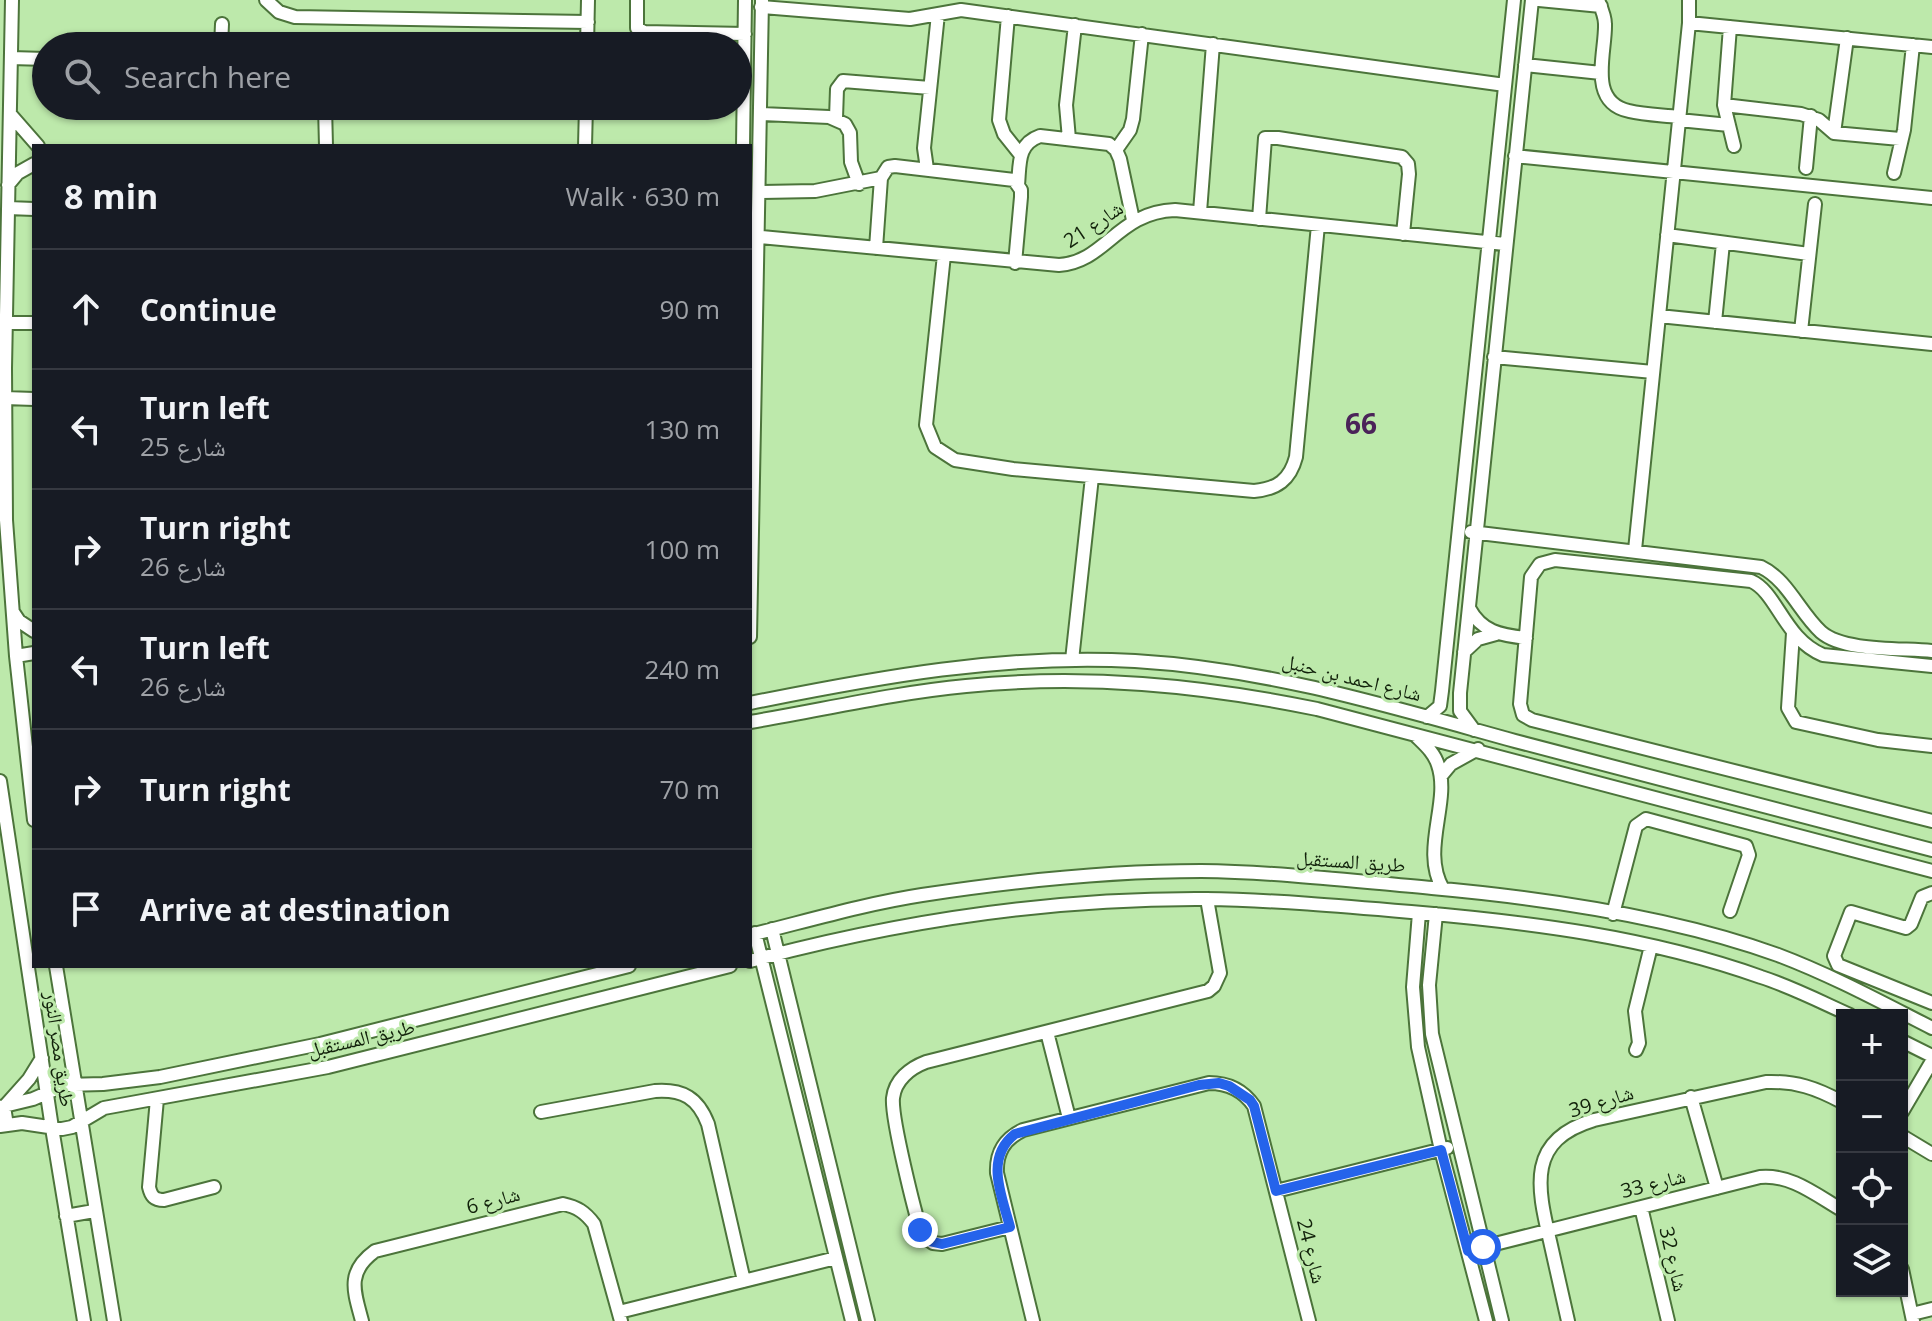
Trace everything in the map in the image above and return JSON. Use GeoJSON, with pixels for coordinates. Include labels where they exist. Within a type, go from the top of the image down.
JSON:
{"type":"FeatureCollection","features":[{"type":"Feature","properties":{"kind":"street"},"geometry":{"type":"LineString","coordinates":[[12,0],[3,304],[6,323],[6,520],[16,656],[32,802]]}},
{"type":"Feature","properties":{"kind":"street"},"geometry":{"type":"LineString","coordinates":[[266,0],[279,12],[295,17],[588,22]]}},
{"type":"Feature","properties":{"kind":"street"},"geometry":{"type":"LineString","coordinates":[[588,0],[588,32]]}},
{"type":"Feature","properties":{"kind":"street"},"geometry":{"type":"LineString","coordinates":[[637,0],[640,31],[675,32]]}},
{"type":"Feature","properties":{"kind":"street"},"geometry":{"type":"LineString","coordinates":[[745,0],[745,32]]}},
{"type":"Feature","properties":{"kind":"street"},"geometry":{"type":"LineString","coordinates":[[1427,717],[1440,706],[1442,691],[1514,0]]}},
{"type":"Feature","properties":{"kind":"street"},"geometry":{"type":"LineString","coordinates":[[1474,730],[1460,711],[1460,693],[1532,0]]}},
{"type":"Feature","properties":{"kind":"street"},"geometry":{"type":"LineString","coordinates":[[1539,0],[1599,3],[1605,24],[1601,73],[1605,92],[1618,106],[1627,111],[1729,125]]}},
{"type":"Feature","properties":{"kind":"street"},"geometry":{"type":"LineString","coordinates":[[1635,550],[1689,0]]}},
{"type":"Feature","properties":{"kind":"street"},"geometry":{"type":"LineString","coordinates":[[752,462],[754,236],[759,192],[762,4],[910,19],[961,10],[1505,85]]}},
{"type":"Feature","properties":{"kind":"street"},"geometry":{"type":"LineString","coordinates":[[927,169],[924,148],[938,14]]}},
{"type":"Feature","properties":{"kind":"street"},"geometry":{"type":"LineString","coordinates":[[1008,16],[999,120],[1004,134],[1020,154]]}},
{"type":"Feature","properties":{"kind":"street"},"geometry":{"type":"LineString","coordinates":[[1689,23],[1932,47]]}},
{"type":"Feature","properties":{"kind":"street"},"geometry":{"type":"LineString","coordinates":[[222,24],[222,32]]}},
{"type":"Feature","properties":{"kind":"street"},"geometry":{"type":"LineString","coordinates":[[1069,139],[1066,105],[1075,25]]}},
{"type":"Feature","properties":{"kind":"street"},"geometry":{"type":"LineString","coordinates":[[1730,27],[1724,105],[1734,146]]}},
{"type":"Feature","properties":{"kind":"street"},"geometry":{"type":"LineString","coordinates":[[1116,150],[1130,130],[1133,119],[1142,34]]}},
{"type":"Feature","properties":{"kind":"street"},"geometry":{"type":"LineString","coordinates":[[1834,133],[1847,38]]}},
{"type":"Feature","properties":{"kind":"street"},"geometry":{"type":"LineString","coordinates":[[1200,212],[1213,44]]}},
{"type":"Feature","properties":{"kind":"street"},"geometry":{"type":"LineString","coordinates":[[1894,173],[1904,130],[1913,45]]}},
{"type":"Feature","properties":{"kind":"street"},"geometry":{"type":"LineString","coordinates":[[11,58],[32,59]]}},
{"type":"Feature","properties":{"kind":"street"},"geometry":{"type":"LineString","coordinates":[[1525,65],[1601,73]]}},
{"type":"Feature","properties":{"kind":"street"},"geometry":{"type":"LineString","coordinates":[[836,118],[837,89],[843,81],[930,88]]}},
{"type":"Feature","properties":{"kind":"street"},"geometry":{"type":"LineString","coordinates":[[1724,105],[1811,116],[1834,133],[1900,139]]}},
{"type":"Feature","properties":{"kind":"street"},"geometry":{"type":"LineString","coordinates":[[10,114],[36,144]]}},
{"type":"Feature","properties":{"kind":"street"},"geometry":{"type":"LineString","coordinates":[[760,114],[836,118],[845,124],[850,133],[851,162],[859,184]]}},
{"type":"Feature","properties":{"kind":"street"},"geometry":{"type":"LineString","coordinates":[[1806,168],[1811,116]]}},
{"type":"Feature","properties":{"kind":"street"},"geometry":{"type":"LineString","coordinates":[[325,120],[326,144]]}},
{"type":"Feature","properties":{"kind":"street"},"geometry":{"type":"LineString","coordinates":[[585,144],[586,120]]}},
{"type":"Feature","properties":{"kind":"street"},"geometry":{"type":"LineString","coordinates":[[743,120],[743,144]]}},
{"type":"Feature","properties":{"kind":"street"},"geometry":{"type":"LineString","coordinates":[[1015,263],[1021,197],[1018,185],[1020,154],[1024,145],[1040,136],[1109,144],[1116,150],[1133,220]]}},
{"type":"Feature","properties":{"kind":"street"},"geometry":{"type":"LineString","coordinates":[[1259,219],[1265,138],[1278,138],[1402,157],[1408,164],[1409,174],[1403,234]]}},
{"type":"Feature","properties":{"kind":"street"},"geometry":{"type":"LineString","coordinates":[[1515,156],[1932,198]]}},
{"type":"Feature","properties":{"kind":"street"},"geometry":{"type":"LineString","coordinates":[[8,185],[18,173],[32,165]]}},
{"type":"Feature","properties":{"kind":"street"},"geometry":{"type":"LineString","coordinates":[[876,248],[881,178],[888,167],[1008,177],[1018,185]]}},
{"type":"Feature","properties":{"kind":"street"},"geometry":{"type":"LineString","coordinates":[[759,192],[815,191],[881,178]]}},
{"type":"Feature","properties":{"kind":"street"},"geometry":{"type":"LineString","coordinates":[[1801,331],[1815,204]]}},
{"type":"Feature","properties":{"kind":"street"},"geometry":{"type":"LineString","coordinates":[[8,208],[32,209]]}},
{"type":"Feature","properties":{"kind":"street","name":"شارع 21"},"geometry":{"type":"LineString","coordinates":[[754,236],[1059,265],[1082,261],[1133,220],[1160,210],[1505,244]]}},
{"type":"Feature","properties":{"kind":"street"},"geometry":{"type":"LineString","coordinates":[[944,255],[927,402],[926,425],[935,447],[955,460],[1092,477],[1270,490],[1284,482],[1292,471],[1296,457],[1318,225]]}},
{"type":"Feature","properties":{"kind":"street"},"geometry":{"type":"LineString","coordinates":[[1667,235],[1809,254]]}},
{"type":"Feature","properties":{"kind":"street"},"geometry":{"type":"LineString","coordinates":[[1715,322],[1723,243]]}},
{"type":"Feature","properties":{"kind":"street"},"geometry":{"type":"LineString","coordinates":[[1659,316],[1932,344]]}},
{"type":"Feature","properties":{"kind":"street"},"geometry":{"type":"LineString","coordinates":[[6,323],[32,323]]}},
{"type":"Feature","properties":{"kind":"street"},"geometry":{"type":"LineString","coordinates":[[1494,357],[1653,372]]}},
{"type":"Feature","properties":{"kind":"street"},"geometry":{"type":"LineString","coordinates":[[5,398],[32,399]]}},
{"type":"Feature","properties":{"kind":"street"},"geometry":{"type":"LineString","coordinates":[[1072,660],[1092,477]]}},
{"type":"Feature","properties":{"kind":"street"},"geometry":{"type":"LineString","coordinates":[[1460,530],[1761,567],[1773,575],[1819,630],[1834,640],[1850,645],[1932,651]]}},
{"type":"Feature","properties":{"kind":"street"},"geometry":{"type":"LineString","coordinates":[[1932,666],[1823,655],[1812,650],[1793,633],[1760,586],[1751,581],[1555,560],[1540,564],[1531,577],[1520,710],[1527,718],[1932,821]]}},
{"type":"Feature","properties":{"kind":"street"},"geometry":{"type":"LineString","coordinates":[[1469,608],[1477,621],[1496,634]]}},
{"type":"Feature","properties":{"kind":"street"},"geometry":{"type":"LineString","coordinates":[[12,609],[19,621],[32,630]]}},
{"type":"Feature","properties":{"kind":"street"},"geometry":{"type":"LineString","coordinates":[[1793,633],[1788,708],[1796,722],[1878,740],[1932,746]]}},
{"type":"Feature","properties":{"kind":"street"},"geometry":{"type":"LineString","coordinates":[[1464,652],[1478,639],[1496,634],[1526,638]]}},
{"type":"Feature","properties":{"kind":"street"},"geometry":{"type":"LineString","coordinates":[[16,656],[32,653]]}},
{"type":"Feature","properties":{"kind":"street","name":"شارع احمد بن حنبل"},"geometry":{"type":"LineString","coordinates":[[752,703],[931,669],[986,663],[1072,660],[1198,667],[1321,688],[1932,850]]}},
{"type":"Feature","properties":{"kind":"street","name":"شارع احمد بن حنبل"},"geometry":{"type":"LineString","coordinates":[[752,722],[895,695],[965,686],[1036,681],[1106,681],[1177,686],[1247,695],[1317,709],[1932,871]]}},
{"type":"Feature","properties":{"kind":"street"},"geometry":{"type":"LineString","coordinates":[[1317,709],[1321,688]]}},
{"type":"Feature","properties":{"kind":"street"},"geometry":{"type":"LineString","coordinates":[[1442,691],[1460,693]]}},
{"type":"Feature","properties":{"kind":"street"},"geometry":{"type":"LineString","coordinates":[[1413,733],[1434,756],[1441,776],[1434,866],[1443,889]]}},
{"type":"Feature","properties":{"kind":"street"},"geometry":{"type":"LineString","coordinates":[[1441,776],[1451,764],[1478,749]]}},
{"type":"Feature","properties":{"kind":"street"},"geometry":{"type":"LineString","coordinates":[[1632,790],[1636,773]]}},
{"type":"Feature","properties":{"kind":"street","name":"طريق مصر النور"},"geometry":{"type":"LineString","coordinates":[[0,781],[84,1321]]}},
{"type":"Feature","properties":{"kind":"street"},"geometry":{"type":"LineString","coordinates":[[1613,914],[1636,826],[1646,819],[1746,846],[1749,855],[1730,911]]}},
{"type":"Feature","properties":{"kind":"street"},"geometry":{"type":"LineString","coordinates":[[1420,887],[1434,866]]}},
{"type":"Feature","properties":{"kind":"street","name":"طريق المستقبل"},"geometry":{"type":"LineString","coordinates":[[752,934],[921,895],[1048,880],[1203,871],[1310,878],[1443,889],[1562,904],[1686,928],[1778,955],[1932,1028]]}},
{"type":"Feature","properties":{"kind":"street"},"geometry":{"type":"LineString","coordinates":[[1308,904],[1310,878]]}},
{"type":"Feature","properties":{"kind":"street"},"geometry":{"type":"LineString","coordinates":[[1932,893],[1922,897],[1911,924],[1906,928],[1851,912],[1834,956],[1838,965],[1932,1003]]}},
{"type":"Feature","properties":{"kind":"street"},"geometry":{"type":"LineString","coordinates":[[1010,1227],[942,1244],[925,1239],[920,1230],[893,1098],[902,1078],[919,1065],[1198,994],[1214,986],[1220,973],[1207,899]]}},
{"type":"Feature","properties":{"kind":"street"},"geometry":{"type":"LineString","coordinates":[[755,959],[858,933],[987,912],[1103,902],[1207,899],[1436,914],[1560,930],[1651,946],[1761,977],[1836,1009]]}},
{"type":"Feature","properties":{"kind":"street"},"geometry":{"type":"LineString","coordinates":[[1560,930],[1562,904]]}},
{"type":"Feature","properties":{"kind":"street"},"geometry":{"type":"LineString","coordinates":[[1419,913],[1415,948],[1415,1027],[1441,1150],[1486,1321]]}},
{"type":"Feature","properties":{"kind":"street"},"geometry":{"type":"LineString","coordinates":[[1436,914],[1429,1016],[1457,1145],[1502,1321]]}},
{"type":"Feature","properties":{"kind":"street"},"geometry":{"type":"LineString","coordinates":[[772,929],[868,1321]]}},
{"type":"Feature","properties":{"kind":"street"},"geometry":{"type":"LineString","coordinates":[[752,934],[755,959],[852,1321]]}},
{"type":"Feature","properties":{"kind":"street"},"geometry":{"type":"LineString","coordinates":[[1636,1050],[1639,1043],[1635,1011],[1651,946]]}},
{"type":"Feature","properties":{"kind":"street","name":"طريق مصر النور"},"geometry":{"type":"LineString","coordinates":[[56,968],[114,1321]]}},
{"type":"Feature","properties":{"kind":"street","name":"طريق المستقبل"},"geometry":{"type":"LineString","coordinates":[[2,1107],[65,1085],[160,1077],[400,1026],[621,968]]}},
{"type":"Feature","properties":{"kind":"street","name":"طريق المستقبل"},"geometry":{"type":"LineString","coordinates":[[4,1126],[22,1123],[62,1129],[104,1108],[339,1065],[722,968]]}},
{"type":"Feature","properties":{"kind":"street"},"geometry":{"type":"LineString","coordinates":[[37,1020],[64,1014]]}},
{"type":"Feature","properties":{"kind":"street"},"geometry":{"type":"LineString","coordinates":[[1047,1032],[1069,1118]]}},
{"type":"Feature","properties":{"kind":"street"},"geometry":{"type":"LineString","coordinates":[[1908,1044],[1932,1058],[1908,1101]]}},
{"type":"Feature","properties":{"kind":"street"},"geometry":{"type":"LineString","coordinates":[[4,1126],[2,1107],[29,1079],[42,1058]]}},
{"type":"Feature","properties":{"kind":"street","name":"شارع 39"},"geometry":{"type":"LineString","coordinates":[[1568,1321],[1539,1191],[1539,1175],[1547,1153],[1562,1134],[1594,1120],[1755,1083],[1786,1081],[1816,1088],[1836,1099]]}},
{"type":"Feature","properties":{"kind":"street"},"geometry":{"type":"LineString","coordinates":[[120,1082],[124,1104]]}},
{"type":"Feature","properties":{"kind":"street","name":"شارع 24"},"geometry":{"type":"LineString","coordinates":[[1033,1321],[997,1173],[1002,1147],[1007,1140],[1023,1130],[1199,1085],[1219,1083],[1246,1095],[1254,1106],[1309,1321]]}},
{"type":"Feature","properties":{"kind":"street"},"geometry":{"type":"LineString","coordinates":[[541,1112],[655,1091],[672,1090],[689,1095],[701,1108],[708,1124],[744,1281]]}},
{"type":"Feature","properties":{"kind":"street"},"geometry":{"type":"LineString","coordinates":[[1691,1097],[1717,1188]]}},
{"type":"Feature","properties":{"kind":"street"},"geometry":{"type":"LineString","coordinates":[[157,1099],[149,1187],[151,1195],[157,1200],[164,1200],[214,1187]]}},
{"type":"Feature","properties":{"kind":"street"},"geometry":{"type":"LineString","coordinates":[[1908,1140],[1932,1154]]}},
{"type":"Feature","properties":{"kind":"street"},"geometry":{"type":"LineString","coordinates":[[1276,1191],[1457,1145]]}},
{"type":"Feature","properties":{"kind":"street","name":"شارع 33"},"geometry":{"type":"LineString","coordinates":[[1468,1251],[1760,1177],[1783,1178],[1836,1207]]}},
{"type":"Feature","properties":{"kind":"street","name":"شارع 6"},"geometry":{"type":"LineString","coordinates":[[362,1321],[354,1282],[364,1259],[375,1251],[563,1204],[586,1214],[594,1224],[620,1316]]}},
{"type":"Feature","properties":{"kind":"street","name":"شارع 32"},"geometry":{"type":"LineString","coordinates":[[1641,1207],[1668,1321]]}},
{"type":"Feature","properties":{"kind":"street"},"geometry":{"type":"LineString","coordinates":[[66,1216],[94,1211]]}},
{"type":"Feature","properties":{"kind":"street"},"geometry":{"type":"LineString","coordinates":[[620,1316],[836,1258]]}},
{"type":"Feature","properties":{"kind":"street"},"geometry":{"type":"LineString","coordinates":[[843,1287],[859,1283]]}},
{"type":"Feature","properties":{"kind":"street"},"geometry":{"type":"LineString","coordinates":[[1908,1297],[1912,1318],[1932,1309]]}},
{"type":"Feature","properties":{"kind":"district","name":"66"},"geometry":{"type":"Point","coordinates":[1361,423]}},
{"type":"Feature","properties":{"kind":"route"},"geometry":{"type":"LineString","coordinates":[[920,1230],[929,1241],[942,1244],[1010,1227],[998,1180],[998,1155],[1007,1140],[1023,1130],[1199,1085],[1219,1083],[1246,1095],[1254,1106],[1276,1191],[1441,1150],[1468,1251],[1483,1247]]}}]}
